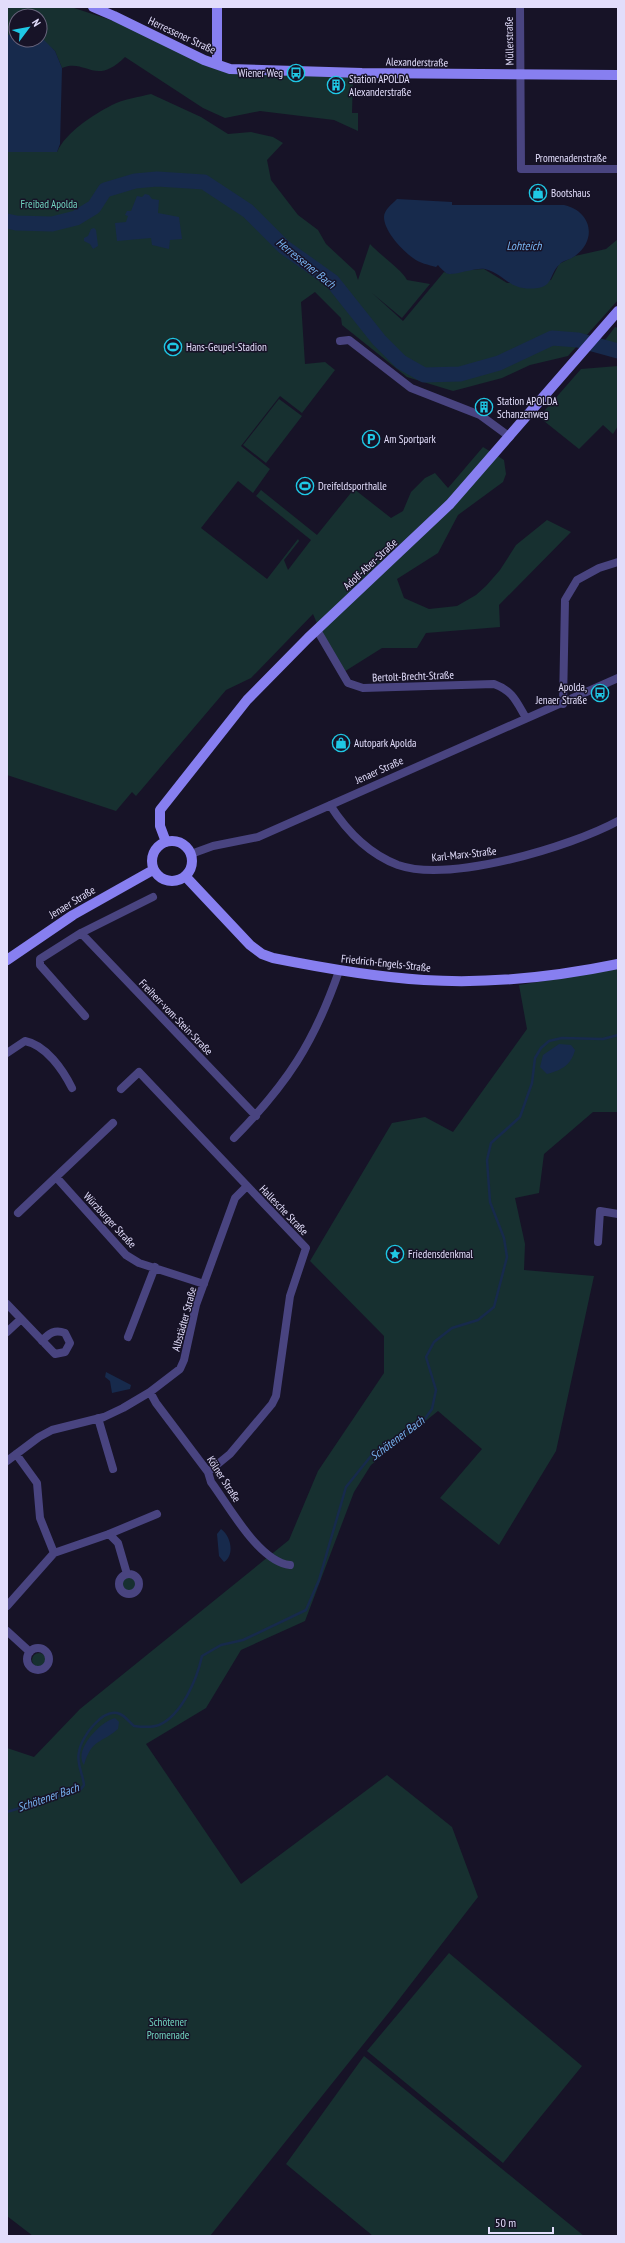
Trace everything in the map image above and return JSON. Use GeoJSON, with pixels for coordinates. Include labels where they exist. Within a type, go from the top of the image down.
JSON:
{"type":"FeatureCollection","features":[{"type":"Feature","properties":{"kind":"street","name":"Herressener Straße"},"geometry":{"type":"LineString","coordinates":[[93,7],[204,60],[217,64]]}},
{"type":"Feature","properties":{"kind":"street"},"geometry":{"type":"LineString","coordinates":[[217,7],[217,64]]}},
{"type":"Feature","properties":{"kind":"street","name":"Müllerstraße"},"geometry":{"type":"LineString","coordinates":[[520,7],[521,75]]}},
{"type":"Feature","properties":{"kind":"street","name":"Alexanderstraße"},"geometry":{"type":"LineString","coordinates":[[217,64],[237,69],[521,75],[618,75]]}},
{"type":"Feature","properties":{"kind":"street","name":"Promenadenstraße"},"geometry":{"type":"LineString","coordinates":[[521,75],[521,169],[618,169]]}},
{"type":"Feature","properties":{"kind":"street","name":"Adolf-Aber-Straße"},"geometry":{"type":"LineString","coordinates":[[166,842],[160,826],[160,810],[247,700],[317,630],[450,504],[598,336],[618,311]]}},
{"type":"Feature","properties":{"kind":"street"},"geometry":{"type":"LineString","coordinates":[[340,341],[349,340],[411,388],[455,404],[484,417],[510,436]]}},
{"type":"Feature","properties":{"kind":"street"},"geometry":{"type":"LineString","coordinates":[[563,704],[565,600],[577,580],[598,568],[618,562]]}},
{"type":"Feature","properties":{"kind":"street","name":"Bertolt-Brecht-Straße"},"geometry":{"type":"LineString","coordinates":[[317,630],[348,683],[363,688],[494,684],[505,688],[510,693],[526,718]]}},
{"type":"Feature","properties":{"kind":"street","name":"Jenaer Straße"},"geometry":{"type":"LineString","coordinates":[[191,854],[213,846],[258,838],[526,718],[563,704],[618,678]]}},
{"type":"Feature","properties":{"kind":"street","name":"Karl-Marx-Straße"},"geometry":{"type":"LineString","coordinates":[[330,805],[358,839],[376,854],[403,866],[435,869],[465,867],[502,861],[561,846],[618,821]]}},
{"type":"Feature","properties":{"kind":"street"},"geometry":{"type":"LineString","coordinates":[[166,842],[178,842],[183,844],[191,854],[192,866],[186,876],[180,880],[168,882],[157,875],[153,870],[153,853],[156,848],[166,842]]}},
{"type":"Feature","properties":{"kind":"street","name":"Jenaer Straße"},"geometry":{"type":"LineString","coordinates":[[7,960],[73,915],[153,870]]}},
{"type":"Feature","properties":{"kind":"street","name":"Friedrich-Engels-Straße"},"geometry":{"type":"LineString","coordinates":[[186,876],[262,954],[339,971],[425,980],[470,981],[546,976],[618,964]]}},
{"type":"Feature","properties":{"kind":"street"},"geometry":{"type":"LineString","coordinates":[[84,1016],[40,965],[40,959],[46,953],[81,933],[153,897]]}},
{"type":"Feature","properties":{"kind":"street","name":"Freiherr-vom-Stein-Straße"},"geometry":{"type":"LineString","coordinates":[[81,933],[256,1116]]}},
{"type":"Feature","properties":{"kind":"street"},"geometry":{"type":"LineString","coordinates":[[234,1138],[275,1094],[300,1058],[327,1006],[339,971]]}},
{"type":"Feature","properties":{"kind":"street"},"geometry":{"type":"LineString","coordinates":[[7,1053],[25,1041],[33,1042],[40,1046],[64,1074],[72,1088]]}},
{"type":"Feature","properties":{"kind":"street","name":"Hallesche Straße"},"geometry":{"type":"LineString","coordinates":[[121,1089],[139,1072],[246,1187],[306,1248],[290,1296],[276,1396],[272,1404],[230,1454],[208,1472]]}},
{"type":"Feature","properties":{"kind":"street"},"geometry":{"type":"LineString","coordinates":[[18,1214],[113,1123]]}},
{"type":"Feature","properties":{"kind":"street","name":"Würzburger Straße"},"geometry":{"type":"LineString","coordinates":[[56,1178],[126,1255],[139,1263],[204,1284]]}},
{"type":"Feature","properties":{"kind":"street","name":"Albstädter Straße"},"geometry":{"type":"LineString","coordinates":[[7,1461],[39,1437],[52,1430],[98,1418],[123,1408],[150,1392],[180,1369],[184,1360],[196,1305],[235,1198],[246,1187]]}},
{"type":"Feature","properties":{"kind":"street"},"geometry":{"type":"LineString","coordinates":[[598,1242],[600,1211],[618,1214]]}},
{"type":"Feature","properties":{"kind":"street"},"geometry":{"type":"LineString","coordinates":[[128,1337],[155,1268]]}},
{"type":"Feature","properties":{"kind":"street"},"geometry":{"type":"LineString","coordinates":[[7,1304],[42,1341]]}},
{"type":"Feature","properties":{"kind":"street"},"geometry":{"type":"LineString","coordinates":[[7,1332],[21,1319]]}},
{"type":"Feature","properties":{"kind":"street","name":"Kölner Straße"},"geometry":{"type":"LineString","coordinates":[[150,1392],[156,1403],[208,1472],[211,1482],[266,1554],[281,1564],[290,1565]]}},
{"type":"Feature","properties":{"kind":"street"},"geometry":{"type":"LineString","coordinates":[[98,1418],[113,1469]]}},
{"type":"Feature","properties":{"kind":"street"},"geometry":{"type":"LineString","coordinates":[[16,1454],[37,1483],[40,1518],[54,1553]]}},
{"type":"Feature","properties":{"kind":"street"},"geometry":{"type":"LineString","coordinates":[[7,1606],[54,1553],[109,1534],[157,1514]]}},
{"type":"Feature","properties":{"kind":"street"},"geometry":{"type":"LineString","coordinates":[[109,1534],[118,1543],[127,1574]]}},
{"type":"Feature","properties":{"kind":"street"},"geometry":{"type":"LineString","coordinates":[[7,1632],[30,1652]]}},
{"type":"Feature","properties":{"kind":"green space"},"geometry":{"type":"Polygon","coordinates":[[[7,7],[71,7],[120,23],[231,74],[353,77],[352,113],[358,113],[358,131],[334,120],[260,111],[225,118],[203,108],[125,57],[115,66],[106,70],[91,70],[78,66],[62,68],[55,51],[48,45],[48,8],[8,8],[7,35],[7,7]]]}},
{"type":"Feature","properties":{"kind":"green space","name":"Freibad Apolda"},"geometry":{"type":"Polygon","coordinates":[[[151,94],[201,117],[228,134],[251,132],[273,137],[283,143],[267,160],[271,180],[298,215],[318,230],[326,244],[355,271],[358,280],[370,244],[401,272],[407,280],[430,284],[402,318],[372,293],[403,321],[444,272],[450,274],[465,270],[484,269],[507,283],[551,280],[559,264],[575,256],[606,249],[618,239],[618,300],[568,356],[530,365],[502,378],[453,391],[407,377],[342,325],[341,318],[315,292],[301,302],[305,364],[325,362],[335,370],[302,413],[280,396],[241,446],[270,469],[253,493],[238,481],[201,528],[267,579],[298,539],[299,541],[284,560],[288,570],[311,540],[256,496],[261,490],[317,535],[354,489],[391,518],[403,511],[411,492],[425,478],[435,473],[448,488],[483,447],[504,460],[506,474],[503,482],[458,515],[438,553],[397,579],[404,598],[429,609],[457,606],[476,595],[486,586],[500,570],[516,545],[547,520],[571,532],[499,605],[500,627],[426,633],[417,648],[382,648],[339,675],[313,614],[251,678],[226,690],[136,796],[132,792],[116,811],[7,775],[7,152],[57,152],[73,131],[97,114],[121,101],[151,94]]]}},
{"type":"Feature","properties":{"kind":"green space"},"geometry":{"type":"Polygon","coordinates":[[[615,327],[618,328],[618,356],[597,351],[615,327]]]}},
{"type":"Feature","properties":{"kind":"green space"},"geometry":{"type":"Polygon","coordinates":[[[618,366],[618,426],[613,434],[603,425],[579,449],[539,417],[581,369],[618,366]]]}},
{"type":"Feature","properties":{"kind":"green space"},"geometry":{"type":"Polygon","coordinates":[[[279,399],[302,416],[266,463],[243,445],[279,399]]]}},
{"type":"Feature","properties":{"kind":"green space","name":"Schötener Promenade"},"geometry":{"type":"Polygon","coordinates":[[[618,969],[618,1112],[593,1112],[544,1154],[539,1193],[515,1198],[525,1244],[524,1270],[594,1276],[556,1451],[499,1545],[440,1498],[482,1449],[438,1411],[371,1465],[354,1492],[305,1621],[241,1650],[206,1708],[146,1744],[241,1884],[387,1775],[452,1827],[478,1897],[390,2011],[210,2236],[33,2236],[7,2216],[7,1748],[34,1757],[80,1709],[289,1540],[318,1471],[384,1373],[384,1336],[310,1261],[392,1123],[425,1117],[453,1132],[527,1029],[519,985],[618,969]]]}},
{"type":"Feature","properties":{"kind":"green space"},"geometry":{"type":"Polygon","coordinates":[[[129,1577],[134,1579],[136,1584],[134,1589],[129,1591],[124,1589],[122,1584],[124,1579],[129,1577]]]}},
{"type":"Feature","properties":{"kind":"green space"},"geometry":{"type":"Polygon","coordinates":[[[39,1653],[44,1655],[46,1660],[44,1665],[39,1667],[34,1665],[32,1660],[34,1655],[39,1653]]]}},
{"type":"Feature","properties":{"kind":"green space"},"geometry":{"type":"Polygon","coordinates":[[[449,1953],[582,2066],[503,2163],[367,2051],[449,1953]]]}},
{"type":"Feature","properties":{"kind":"green space"},"geometry":{"type":"Polygon","coordinates":[[[364,2056],[584,2236],[373,2236],[286,2164],[364,2056]]]}},
{"type":"Feature","properties":{"kind":"water"},"geometry":{"type":"Polygon","coordinates":[[[8,35],[8,48],[48,48],[48,44],[55,51],[62,68],[60,144],[57,152],[7,152],[8,35]]]}},
{"type":"Feature","properties":{"kind":"water"},"geometry":{"type":"Polygon","coordinates":[[[145,194],[149,195],[152,199],[159,200],[158,213],[179,217],[182,239],[170,240],[169,249],[152,245],[151,238],[117,241],[115,223],[126,222],[128,216],[125,215],[127,211],[131,211],[137,196],[142,197],[145,194]]]}},
{"type":"Feature","properties":{"kind":"water","name":"Lohteich"},"geometry":{"type":"Polygon","coordinates":[[[397,199],[452,202],[452,205],[564,205],[573,208],[580,213],[588,226],[589,234],[587,242],[582,249],[575,256],[561,263],[556,268],[546,285],[543,287],[528,289],[514,285],[492,271],[485,269],[476,269],[449,274],[438,265],[436,267],[415,260],[394,240],[385,222],[385,212],[397,199]]]}},
{"type":"Feature","properties":{"kind":"water"},"geometry":{"type":"Polygon","coordinates":[[[94,228],[96,230],[98,246],[93,249],[90,244],[84,241],[84,238],[88,236],[91,229],[94,228]]]}},
{"type":"Feature","properties":{"kind":"water"},"geometry":{"type":"Polygon","coordinates":[[[559,1044],[571,1045],[575,1050],[571,1060],[565,1066],[557,1071],[547,1074],[540,1067],[543,1055],[559,1044]]]}},
{"type":"Feature","properties":{"kind":"water"},"geometry":{"type":"Polygon","coordinates":[[[106,1372],[131,1385],[130,1389],[112,1393],[110,1381],[105,1377],[106,1372]]]}},
{"type":"Feature","properties":{"kind":"water"},"geometry":{"type":"Polygon","coordinates":[[[221,1529],[227,1536],[231,1550],[230,1555],[224,1562],[219,1556],[217,1534],[221,1529]]]}},
{"type":"Feature","properties":{"kind":"water"},"geometry":{"type":"Polygon","coordinates":[[[115,1718],[119,1722],[118,1729],[98,1742],[90,1750],[84,1765],[82,1752],[85,1744],[96,1730],[109,1720],[115,1718]]]}},
{"type":"Feature","properties":{"kind":"waterway","name":"Herressener Bach"},"geometry":{"type":"LineString","coordinates":[[7,221],[16,223],[52,224],[76,218],[94,207],[105,190],[135,181],[157,179],[204,182],[248,211],[284,247],[332,281],[379,340],[401,362],[424,375],[460,374],[499,363],[552,338],[578,340],[618,351]]}},
{"type":"Feature","properties":{"kind":"waterway","name":"Schötener Bach"},"geometry":{"type":"LineString","coordinates":[[7,1812],[81,1789],[84,1785],[78,1756],[88,1732],[100,1719],[113,1713],[122,1715],[134,1726],[150,1727],[159,1725],[175,1713],[181,1705],[192,1685],[202,1656],[221,1645],[243,1640],[306,1610],[319,1580],[346,1487],[371,1456],[424,1420],[432,1409],[436,1390],[426,1357],[434,1342],[452,1328],[478,1320],[494,1307],[507,1257],[504,1238],[490,1202],[487,1160],[491,1143],[520,1117],[532,1083],[535,1058],[541,1048],[549,1041],[562,1038],[603,1039],[618,1035]]}},
{"type":"Feature","properties":{"kind":"place","name":"Wiener Weg"},"geometry":{"type":"Point","coordinates":[296,73]}},
{"type":"Feature","properties":{"kind":"place","name":"Station APOLDA Alexanderstraße"},"geometry":{"type":"Point","coordinates":[336,85]}},
{"type":"Feature","properties":{"kind":"place","name":"Bootshaus"},"geometry":{"type":"Point","coordinates":[538,193]}},
{"type":"Feature","properties":{"kind":"place","name":"Hans-Geupel-Stadion"},"geometry":{"type":"Point","coordinates":[173,347]}},
{"type":"Feature","properties":{"kind":"place","name":"Station APOLDA Schanzenweg"},"geometry":{"type":"Point","coordinates":[484,407]}},
{"type":"Feature","properties":{"kind":"place","name":"Am Sportpark"},"geometry":{"type":"Point","coordinates":[371,439]}},
{"type":"Feature","properties":{"kind":"place","name":"Dreifeldsporthalle"},"geometry":{"type":"Point","coordinates":[305,486]}},
{"type":"Feature","properties":{"kind":"place","name":"Apolda, Jenaer Straße"},"geometry":{"type":"Point","coordinates":[600,693]}},
{"type":"Feature","properties":{"kind":"place","name":"Autopark Apolda"},"geometry":{"type":"Point","coordinates":[341,743]}},
{"type":"Feature","properties":{"kind":"place","name":"Friedensdenkmal"},"geometry":{"type":"Point","coordinates":[395,1254]}}]}
